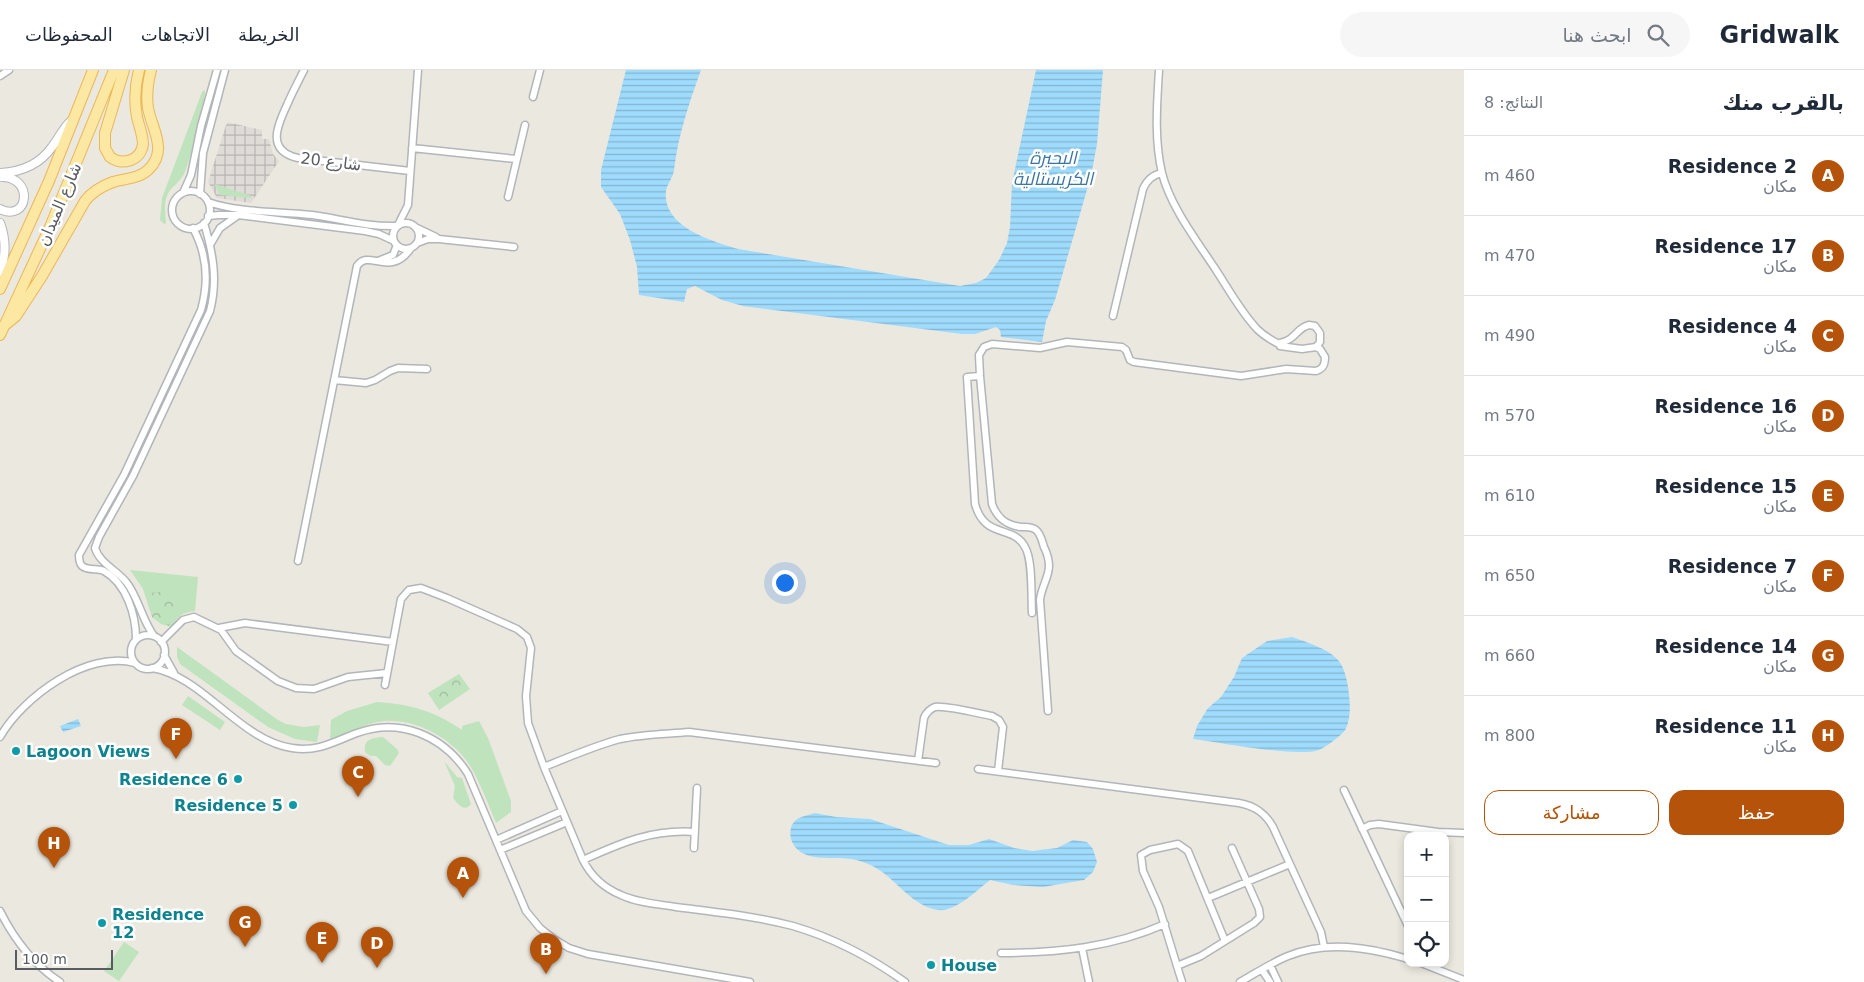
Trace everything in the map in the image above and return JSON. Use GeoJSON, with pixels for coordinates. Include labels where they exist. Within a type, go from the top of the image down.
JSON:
{"type":"FeatureCollection","features":[{"type":"Feature","properties":{"kind":"main road","name":"شارع الميدان"},"geometry":{"type":"LineString","coordinates":[[0,289],[49,181],[93,70]]}},
{"type":"Feature","properties":{"kind":"main road","name":"شارع الميدان"},"geometry":{"type":"LineString","coordinates":[[0,335],[50,227],[114,70]]}},
{"type":"Feature","properties":{"kind":"main road"},"geometry":{"type":"LineString","coordinates":[[124,70],[105,133],[104,144],[110,157],[121,162],[130,161],[137,157],[142,145],[135,99],[139,70]]}},
{"type":"Feature","properties":{"kind":"main road"},"geometry":{"type":"LineString","coordinates":[[5,325],[16,316],[42,276],[85,201],[105,185],[140,176],[148,170],[155,160],[158,141],[147,102],[151,70]]}},
{"type":"Feature","properties":{"kind":"street"},"geometry":{"type":"LineString","coordinates":[[0,76],[9,70]]}},
{"type":"Feature","properties":{"kind":"street"},"geometry":{"type":"LineString","coordinates":[[183,193],[191,175],[201,126],[217,70]]}},
{"type":"Feature","properties":{"kind":"street"},"geometry":{"type":"LineString","coordinates":[[200,194],[204,153],[225,70]]}},
{"type":"Feature","properties":{"kind":"street","name":"شارع 20"},"geometry":{"type":"LineString","coordinates":[[304,70],[276,128],[277,140],[287,154],[298,158],[410,170]]}},
{"type":"Feature","properties":{"kind":"street"},"geometry":{"type":"LineString","coordinates":[[417,243],[419,236],[408,205],[418,70]]}},
{"type":"Feature","properties":{"kind":"street"},"geometry":{"type":"LineString","coordinates":[[533,97],[540,70]]}},
{"type":"Feature","properties":{"kind":"street"},"geometry":{"type":"LineString","coordinates":[[1159,70],[1157,130],[1162,173],[1171,196],[1186,224],[1237,303],[1258,330],[1281,347],[1288,348],[1311,349],[1316,347],[1321,339],[1320,333],[1314,326],[1309,325],[1301,328],[1292,338],[1279,344]]}},
{"type":"Feature","properties":{"kind":"street"},"geometry":{"type":"LineString","coordinates":[[0,175],[22,170],[39,160],[53,146],[63,129],[73,119]]}},
{"type":"Feature","properties":{"kind":"street"},"geometry":{"type":"LineString","coordinates":[[508,196],[525,125]]}},
{"type":"Feature","properties":{"kind":"street"},"geometry":{"type":"LineString","coordinates":[[412,148],[516,159]]}},
{"type":"Feature","properties":{"kind":"street"},"geometry":{"type":"LineString","coordinates":[[1113,316],[1143,189],[1149,179],[1162,173]]}},
{"type":"Feature","properties":{"kind":"street"},"geometry":{"type":"LineString","coordinates":[[0,175],[15,180],[22,187],[24,197],[22,205],[16,210],[5,212],[0,209]]}},
{"type":"Feature","properties":{"kind":"street"},"geometry":{"type":"LineString","coordinates":[[208,202],[208,216],[204,223],[193,228],[181,226],[173,217],[172,205],[176,198],[190,191],[200,194],[208,202],[232,207],[312,215],[366,225],[397,225],[407,222],[439,239]]}},
{"type":"Feature","properties":{"kind":"street"},"geometry":{"type":"LineString","coordinates":[[376,261],[393,255],[395,243],[393,233],[408,205]]}},
{"type":"Feature","properties":{"kind":"street"},"geometry":{"type":"LineString","coordinates":[[208,216],[238,215],[372,232],[405,249],[411,248]]}},
{"type":"Feature","properties":{"kind":"street"},"geometry":{"type":"LineString","coordinates":[[210,245],[220,228],[238,215]]}},
{"type":"Feature","properties":{"kind":"street"},"geometry":{"type":"LineString","coordinates":[[311,225],[312,215]]}},
{"type":"Feature","properties":{"kind":"street"},"geometry":{"type":"LineString","coordinates":[[0,223],[5,247],[0,272]]}},
{"type":"Feature","properties":{"kind":"street"},"geometry":{"type":"LineString","coordinates":[[174,673],[164,654],[161,642],[154,636],[142,617],[142,604],[128,578],[103,561],[98,555],[96,543],[136,470],[210,311],[215,283],[214,264],[204,223]]}},
{"type":"Feature","properties":{"kind":"street"},"geometry":{"type":"LineString","coordinates":[[116,660],[131,648],[136,639],[135,623],[128,599],[115,580],[106,572],[83,566],[79,555],[124,475],[203,303],[206,280],[205,266],[202,250],[193,228]]}},
{"type":"Feature","properties":{"kind":"street"},"geometry":{"type":"LineString","coordinates":[[298,561],[357,266],[362,260],[384,263],[396,261],[403,257],[417,243],[428,239],[514,247]]}},
{"type":"Feature","properties":{"kind":"street"},"geometry":{"type":"LineString","coordinates":[[1048,711],[1040,600],[1049,561],[1040,534],[1036,530],[1031,527],[1014,526],[1006,523],[998,517],[993,509],[980,376],[980,355],[984,347],[992,344],[1040,348],[1067,342],[1122,347],[1126,350],[1130,360],[1134,362],[1240,376],[1286,369],[1316,371],[1324,366],[1326,357],[1324,352],[1316,347]]}},
{"type":"Feature","properties":{"kind":"street"},"geometry":{"type":"LineString","coordinates":[[334,380],[366,383],[398,368],[427,369]]}},
{"type":"Feature","properties":{"kind":"street"},"geometry":{"type":"LineString","coordinates":[[980,376],[967,377],[975,504],[981,518],[988,526],[996,531],[1015,536],[1025,546],[1029,560],[1032,612]]}},
{"type":"Feature","properties":{"kind":"street"},"geometry":{"type":"LineString","coordinates":[[99,569],[116,589],[135,623]]}},
{"type":"Feature","properties":{"kind":"street"},"geometry":{"type":"LineString","coordinates":[[385,684],[400,599],[406,591],[421,588],[463,604],[521,631],[529,640],[531,648],[526,696],[527,716],[544,768],[566,822],[583,860],[590,872],[602,884],[623,896],[638,901],[760,919],[799,928],[852,949],[905,982]]}},
{"type":"Feature","properties":{"kind":"street"},"geometry":{"type":"LineString","coordinates":[[128,599],[136,595]]}},
{"type":"Feature","properties":{"kind":"street"},"geometry":{"type":"LineString","coordinates":[[161,642],[183,620],[197,617],[219,628],[236,650],[278,681],[296,688],[314,689],[358,675],[387,673]]}},
{"type":"Feature","properties":{"kind":"street"},"geometry":{"type":"LineString","coordinates":[[219,628],[246,623],[393,642]]}},
{"type":"Feature","properties":{"kind":"street"},"geometry":{"type":"LineString","coordinates":[[228,639],[232,627]]}},
{"type":"Feature","properties":{"kind":"street"},"geometry":{"type":"LineString","coordinates":[[136,639],[145,635],[154,636]]}},
{"type":"Feature","properties":{"kind":"street"},"geometry":{"type":"LineString","coordinates":[[131,648],[132,657],[143,668],[174,673],[260,736],[282,746],[298,749],[318,748],[331,745],[366,730],[385,727],[405,729],[433,739],[449,750],[468,774],[526,911],[540,928],[561,944],[577,951],[750,982]]}},
{"type":"Feature","properties":{"kind":"street"},"geometry":{"type":"LineString","coordinates":[[152,668],[160,663],[164,654]]}},
{"type":"Feature","properties":{"kind":"street"},"geometry":{"type":"LineString","coordinates":[[0,737],[15,715],[48,686],[73,672],[116,660],[135,662]]}},
{"type":"Feature","properties":{"kind":"street"},"geometry":{"type":"LineString","coordinates":[[918,761],[924,718],[932,708],[942,707],[992,716],[999,720],[1002,727],[998,771]]}},
{"type":"Feature","properties":{"kind":"street"},"geometry":{"type":"LineString","coordinates":[[544,768],[595,746],[621,739],[649,734],[689,732],[936,763]]}},
{"type":"Feature","properties":{"kind":"street"},"geometry":{"type":"LineString","coordinates":[[978,769],[1247,805],[1256,808],[1268,820],[1290,864],[1321,932],[1324,947]]}},
{"type":"Feature","properties":{"kind":"street"},"geometry":{"type":"LineString","coordinates":[[694,848],[697,788]]}},
{"type":"Feature","properties":{"kind":"street"},"geometry":{"type":"LineString","coordinates":[[1344,790],[1406,922]]}},
{"type":"Feature","properties":{"kind":"street"},"geometry":{"type":"LineString","coordinates":[[496,840],[562,811]]}},
{"type":"Feature","properties":{"kind":"street"},"geometry":{"type":"LineString","coordinates":[[500,850],[566,822]]}},
{"type":"Feature","properties":{"kind":"street"},"geometry":{"type":"LineString","coordinates":[[531,824],[536,835]]}},
{"type":"Feature","properties":{"kind":"street"},"geometry":{"type":"LineString","coordinates":[[1362,829],[1370,825],[1379,824],[1464,833]]}},
{"type":"Feature","properties":{"kind":"street"},"geometry":{"type":"LineString","coordinates":[[583,860],[638,837],[672,832],[695,832]]}},
{"type":"Feature","properties":{"kind":"street"},"geometry":{"type":"LineString","coordinates":[[1182,982],[1165,924],[1143,871],[1141,855],[1150,850],[1178,844],[1188,851],[1225,941]]}},
{"type":"Feature","properties":{"kind":"street"},"geometry":{"type":"LineString","coordinates":[[1177,966],[1201,956],[1254,923],[1260,917],[1259,909],[1232,848]]}},
{"type":"Feature","properties":{"kind":"street"},"geometry":{"type":"LineString","coordinates":[[1208,898],[1290,864]]}},
{"type":"Feature","properties":{"kind":"street"},"geometry":{"type":"LineString","coordinates":[[0,911],[21,945],[42,968],[60,982]]}},
{"type":"Feature","properties":{"kind":"street"},"geometry":{"type":"LineString","coordinates":[[1001,952],[1042,952],[1082,948],[1128,938],[1165,924]]}},
{"type":"Feature","properties":{"kind":"street"},"geometry":{"type":"LineString","coordinates":[[1240,982],[1290,955],[1324,947],[1364,949],[1404,958]]}},
{"type":"Feature","properties":{"kind":"street"},"geometry":{"type":"LineString","coordinates":[[1082,948],[1089,982]]}},
{"type":"Feature","properties":{"kind":"street"},"geometry":{"type":"LineString","coordinates":[[1270,965],[1278,982]]}},
{"type":"Feature","properties":{"kind":"street"},"geometry":{"type":"LineString","coordinates":[[1431,967],[1464,980]]}},
{"type":"Feature","properties":{"kind":"street"},"geometry":{"type":"LineString","coordinates":[[1262,970],[1270,982]]}},
{"type":"Feature","properties":{"kind":"shaded area"},"geometry":{"type":"Polygon","coordinates":[[[227,122],[262,130],[262,139],[269,139],[273,154],[279,161],[251,203],[217,198],[208,182],[227,122]]]}},
{"type":"Feature","properties":{"kind":"green space"},"geometry":{"type":"Polygon","coordinates":[[[205,90],[194,145],[187,167],[178,182],[168,193],[165,205],[166,223],[164,224],[160,220],[162,198],[202,92],[205,90]]]}},
{"type":"Feature","properties":{"kind":"green space"},"geometry":{"type":"Polygon","coordinates":[[[214,184],[252,196],[250,198],[220,195],[214,184]]]}},
{"type":"Feature","properties":{"kind":"green space"},"geometry":{"type":"Polygon","coordinates":[[[130,570],[198,577],[195,611],[181,616],[171,627],[161,624],[152,617],[143,589],[130,570]]]}},
{"type":"Feature","properties":{"kind":"green space"},"geometry":{"type":"Polygon","coordinates":[[[167,591],[177,597],[169,626],[152,617],[149,593],[167,591]]]}},
{"type":"Feature","properties":{"kind":"green space"},"geometry":{"type":"Polygon","coordinates":[[[177,647],[278,720],[286,724],[304,727],[320,725],[317,742],[295,739],[268,727],[180,664],[177,657],[177,647]]]}},
{"type":"Feature","properties":{"kind":"green space"},"geometry":{"type":"Polygon","coordinates":[[[459,674],[470,689],[439,710],[428,693],[459,674]]]}},
{"type":"Feature","properties":{"kind":"green space"},"geometry":{"type":"Polygon","coordinates":[[[188,696],[225,722],[220,730],[182,705],[188,696]]]}},
{"type":"Feature","properties":{"kind":"green space"},"geometry":{"type":"Polygon","coordinates":[[[377,702],[411,707],[432,713],[462,730],[462,726],[479,721],[488,738],[511,801],[511,812],[496,823],[467,761],[454,747],[427,729],[406,723],[384,721],[363,726],[330,740],[331,720],[347,711],[377,702]]]}},
{"type":"Feature","properties":{"kind":"green space"},"geometry":{"type":"Polygon","coordinates":[[[383,737],[399,753],[390,766],[385,765],[376,756],[370,756],[365,752],[365,744],[369,740],[383,737]]]}},
{"type":"Feature","properties":{"kind":"green space"},"geometry":{"type":"Polygon","coordinates":[[[444,761],[457,777],[462,778],[471,804],[466,808],[461,807],[453,798],[455,786],[444,761]]]}},
{"type":"Feature","properties":{"kind":"green space"},"geometry":{"type":"Polygon","coordinates":[[[124,942],[139,952],[119,981],[104,971],[124,942]]]}},
{"type":"Feature","properties":{"kind":"water","name":"البحيرة الكريستالية"},"geometry":{"type":"Polygon","coordinates":[[[626,70],[701,70],[688,107],[673,173],[666,191],[667,204],[672,214],[680,223],[703,237],[738,249],[960,286],[976,283],[986,278],[999,260],[1007,243],[1010,227],[1012,183],[1036,70],[1103,70],[1097,144],[1091,176],[1055,300],[1046,321],[1042,342],[1001,337],[1000,330],[996,327],[975,334],[962,334],[743,306],[722,300],[695,286],[687,289],[684,302],[639,295],[637,267],[630,240],[620,214],[601,187],[601,170],[626,70]]]}},
{"type":"Feature","properties":{"kind":"water"},"geometry":{"type":"Polygon","coordinates":[[[1292,637],[1326,651],[1341,664],[1348,687],[1350,707],[1348,724],[1344,732],[1323,748],[1311,752],[1260,749],[1193,739],[1197,726],[1208,708],[1221,697],[1234,677],[1242,658],[1267,641],[1292,637]]]}},
{"type":"Feature","properties":{"kind":"water"},"geometry":{"type":"Polygon","coordinates":[[[78,719],[81,726],[63,732],[60,726],[78,719]]]}},
{"type":"Feature","properties":{"kind":"water"},"geometry":{"type":"Polygon","coordinates":[[[815,813],[836,817],[870,819],[949,845],[969,845],[989,839],[1014,848],[1032,851],[1057,848],[1073,840],[1087,842],[1093,849],[1097,862],[1093,872],[1084,880],[1043,887],[1013,885],[990,880],[959,904],[945,910],[938,910],[920,904],[884,873],[868,864],[851,859],[808,856],[801,852],[795,847],[791,839],[791,827],[799,818],[815,813]]]}},
{"type":"Feature","properties":{"kind":"place","name":"Lagoon Views"},"geometry":{"type":"Point","coordinates":[16,751]}},
{"type":"Feature","properties":{"kind":"place","name":"Residence 7"},"geometry":{"type":"Point","coordinates":[176,759]}},
{"type":"Feature","properties":{"kind":"place","name":"Residence 6"},"geometry":{"type":"Point","coordinates":[238,779]}},
{"type":"Feature","properties":{"kind":"place","name":"Residence 4"},"geometry":{"type":"Point","coordinates":[358,797]}},
{"type":"Feature","properties":{"kind":"place","name":"Residence 5"},"geometry":{"type":"Point","coordinates":[293,805]}},
{"type":"Feature","properties":{"kind":"place","name":"Residence 11"},"geometry":{"type":"Point","coordinates":[54,868]}},
{"type":"Feature","properties":{"kind":"place","name":"Residence 2"},"geometry":{"type":"Point","coordinates":[463,898]}},
{"type":"Feature","properties":{"kind":"place","name":"Residence 12"},"geometry":{"type":"Point","coordinates":[102,923]}},
{"type":"Feature","properties":{"kind":"place","name":"Residence 14"},"geometry":{"type":"Point","coordinates":[245,947]}},
{"type":"Feature","properties":{"kind":"place","name":"Residence 15"},"geometry":{"type":"Point","coordinates":[322,963]}},
{"type":"Feature","properties":{"kind":"place","name":"House"},"geometry":{"type":"Point","coordinates":[931,965]}},
{"type":"Feature","properties":{"kind":"place","name":"Residence 16"},"geometry":{"type":"Point","coordinates":[377,968]}},
{"type":"Feature","properties":{"kind":"place","name":"Residence 17"},"geometry":{"type":"Point","coordinates":[546,974]}}]}
